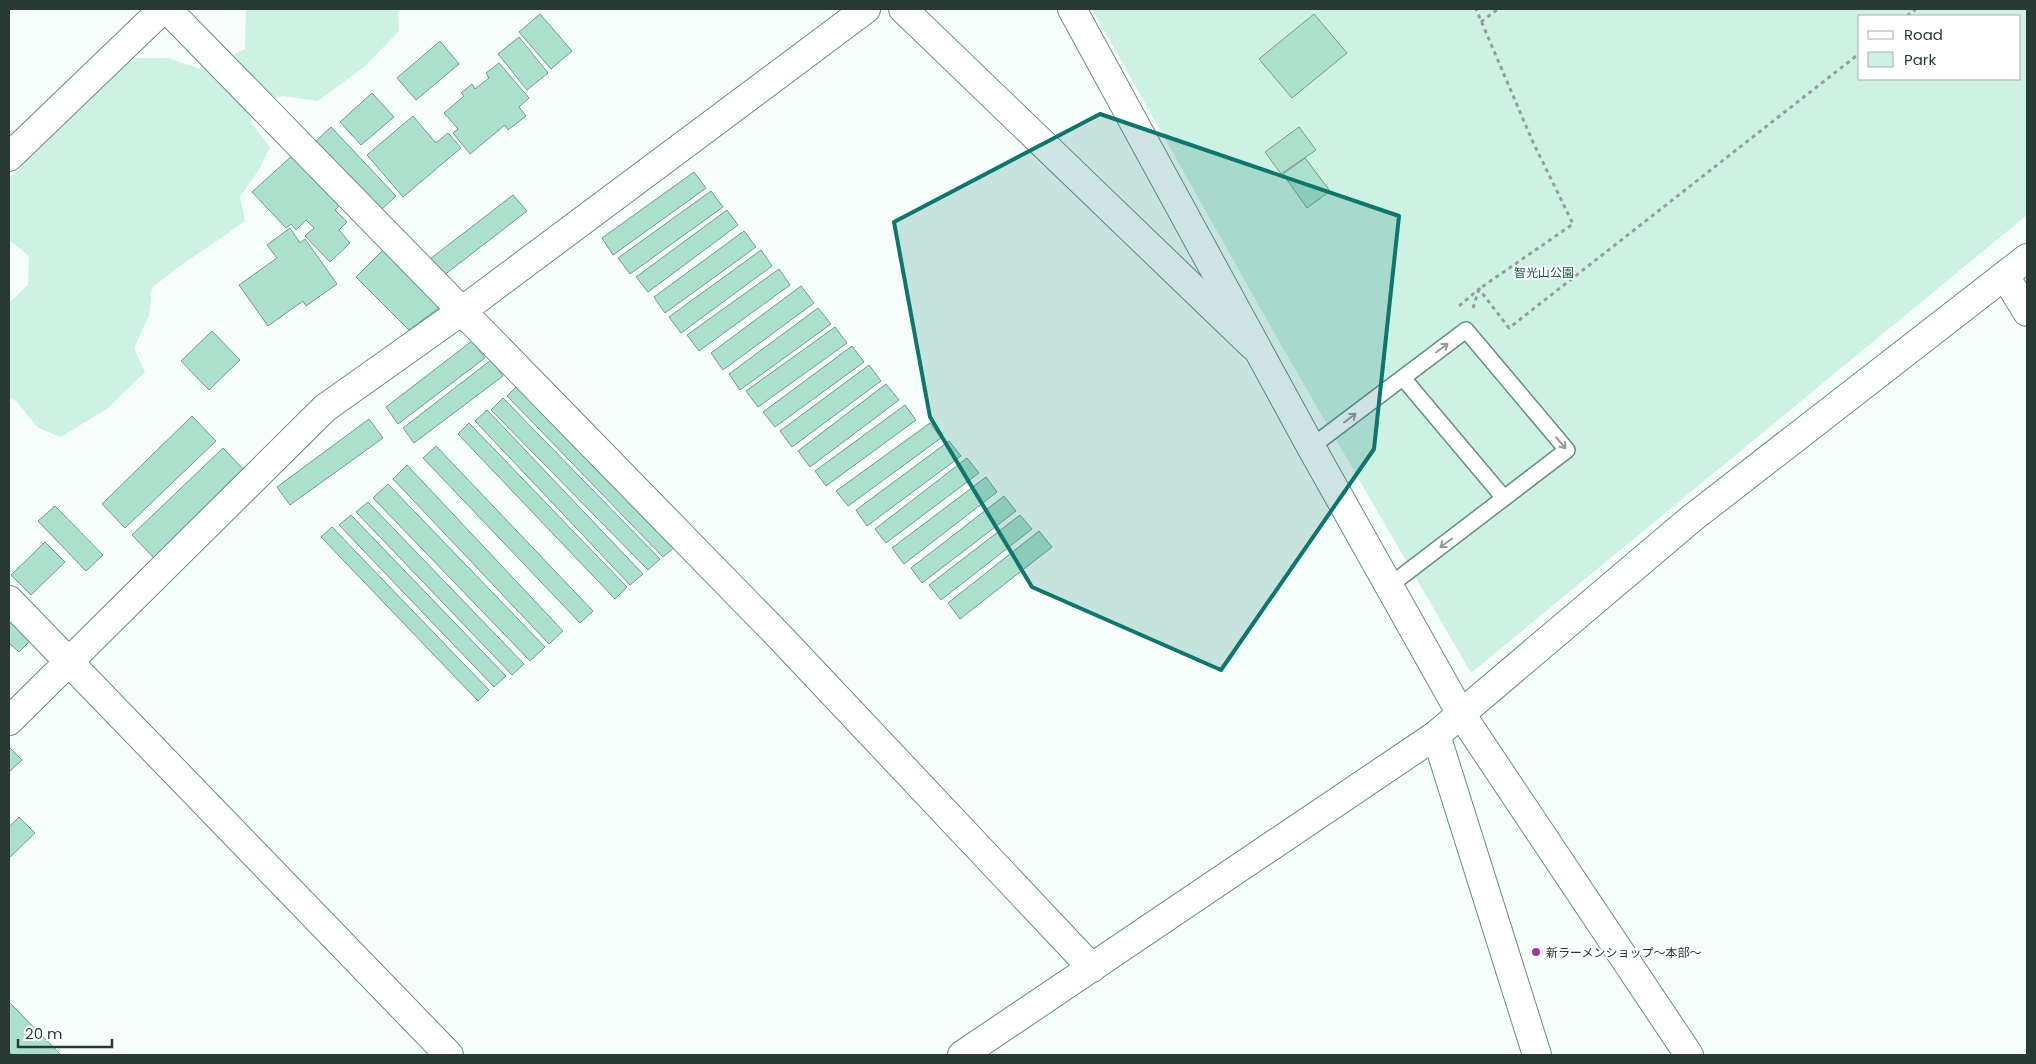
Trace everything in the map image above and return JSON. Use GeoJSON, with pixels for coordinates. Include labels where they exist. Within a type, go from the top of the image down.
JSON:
{"type":"FeatureCollection","features":[{"type":"Feature","properties":{"kind":"street"},"geometry":{"type":"LineString","coordinates":[[9,157],[165,9],[463,310],[787,644],[1092,968]]}},
{"type":"Feature","properties":{"kind":"street"},"geometry":{"type":"LineString","coordinates":[[9,721],[325,408],[463,310],[866,9]]}},
{"type":"Feature","properties":{"kind":"street"},"geometry":{"type":"LineString","coordinates":[[903,9],[1262,355]]}},
{"type":"Feature","properties":{"kind":"street"},"geometry":{"type":"LineString","coordinates":[[1072,9],[1311,448],[1460,714],[1689,1055]]}},
{"type":"Feature","properties":{"kind":"street"},"geometry":{"type":"LineString","coordinates":[[962,1055],[994,1046],[1092,968],[1436,735],[1691,519],[2027,258]]}},
{"type":"Feature","properties":{"kind":"street"},"geometry":{"type":"LineString","coordinates":[[2005,276],[2027,312]]}},
{"type":"Feature","properties":{"kind":"street"},"geometry":{"type":"LineString","coordinates":[[9,600],[448,1055]]}},
{"type":"Feature","properties":{"kind":"street"},"geometry":{"type":"LineString","coordinates":[[1436,735],[1537,1055]]}},
{"type":"Feature","properties":{"kind":"lane"},"geometry":{"type":"LineString","coordinates":[[1311,448],[1466,330],[1567,450],[1389,586]]}},
{"type":"Feature","properties":{"kind":"lane"},"geometry":{"type":"LineString","coordinates":[[1403,378],[1504,498]]}},
{"type":"Feature","properties":{"kind":"path"},"geometry":{"type":"LineString","coordinates":[[1457,309],[1479,289],[1573,224],[1532,140],[1476,9]]}},
{"type":"Feature","properties":{"kind":"path"},"geometry":{"type":"LineString","coordinates":[[1481,22],[1498,9]]}},
{"type":"Feature","properties":{"kind":"path"},"geometry":{"type":"LineString","coordinates":[[1479,289],[1509,328],[1858,55]]}},
{"type":"Feature","properties":{"kind":"path"},"geometry":{"type":"LineString","coordinates":[[1466,330],[1479,289]]}},
{"type":"Feature","properties":{"kind":"highlighted area"},"geometry":{"type":"Polygon","coordinates":[[[1100,114],[1399,216],[1374,449],[1221,670],[1032,587],[930,417],[894,222],[1100,114]]]}},
{"type":"Feature","properties":{"kind":"green space"},"geometry":{"type":"Polygon","coordinates":[[[246,9],[398,9],[399,31],[364,67],[318,101],[283,96],[251,104],[251,122],[270,147],[259,170],[240,197],[245,221],[174,270],[152,288],[149,316],[134,348],[145,372],[108,408],[61,437],[38,428],[16,401],[9,398],[9,303],[28,285],[29,256],[9,240],[9,178],[20,169],[44,138],[108,76],[136,58],[168,58],[203,70],[245,49],[246,9]]]}},
{"type":"Feature","properties":{"kind":"green space","name":"智光山公園"},"geometry":{"type":"Polygon","coordinates":[[[1092,9],[2027,9],[2027,215],[1471,673],[1276,336],[1092,9]]]}},
{"type":"Feature","properties":{"kind":"building"},"geometry":{"type":"Polygon","coordinates":[[[540,14],[572,51],[551,69],[519,32],[540,14]]]}},
{"type":"Feature","properties":{"kind":"building"},"geometry":{"type":"Polygon","coordinates":[[[1314,14],[1347,53],[1292,98],[1259,59],[1314,14]]]}},
{"type":"Feature","properties":{"kind":"building"},"geometry":{"type":"Polygon","coordinates":[[[519,37],[548,73],[527,90],[498,54],[519,37]]]}},
{"type":"Feature","properties":{"kind":"building"},"geometry":{"type":"Polygon","coordinates":[[[440,41],[459,64],[416,100],[397,78],[440,41]]]}},
{"type":"Feature","properties":{"kind":"building"},"geometry":{"type":"Polygon","coordinates":[[[499,63],[529,98],[519,107],[526,116],[508,130],[505,125],[470,154],[453,133],[458,129],[444,113],[464,96],[461,93],[472,84],[475,89],[489,78],[486,73],[499,63]]]}},
{"type":"Feature","properties":{"kind":"building"},"geometry":{"type":"Polygon","coordinates":[[[372,93],[394,117],[361,145],[340,122],[372,93]]]}},
{"type":"Feature","properties":{"kind":"building"},"geometry":{"type":"Polygon","coordinates":[[[413,116],[436,143],[448,133],[461,148],[403,197],[367,155],[413,116]]]}},
{"type":"Feature","properties":{"kind":"building"},"geometry":{"type":"Polygon","coordinates":[[[331,127],[396,196],[379,212],[314,143],[331,127]]]}},
{"type":"Feature","properties":{"kind":"building"},"geometry":{"type":"Polygon","coordinates":[[[1299,127],[1316,150],[1281,174],[1265,152],[1299,127]]]}},
{"type":"Feature","properties":{"kind":"building"},"geometry":{"type":"Polygon","coordinates":[[[295,153],[342,203],[335,210],[347,222],[339,230],[350,243],[330,262],[305,236],[314,228],[306,220],[296,230],[291,224],[286,228],[252,192],[295,153]]]}},
{"type":"Feature","properties":{"kind":"building"},"geometry":{"type":"Polygon","coordinates":[[[1305,158],[1330,191],[1307,208],[1283,174],[1305,158]]]}},
{"type":"Feature","properties":{"kind":"building"},"geometry":{"type":"Polygon","coordinates":[[[694,172],[706,188],[613,255],[602,238],[694,172]]]}},
{"type":"Feature","properties":{"kind":"building"},"geometry":{"type":"Polygon","coordinates":[[[711,191],[723,207],[630,274],[618,258],[711,191]]]}},
{"type":"Feature","properties":{"kind":"building"},"geometry":{"type":"Polygon","coordinates":[[[513,195],[527,211],[443,276],[430,259],[513,195]]]}},
{"type":"Feature","properties":{"kind":"building"},"geometry":{"type":"Polygon","coordinates":[[[727,210],[738,225],[648,292],[636,277],[727,210]]]}},
{"type":"Feature","properties":{"kind":"building"},"geometry":{"type":"Polygon","coordinates":[[[290,228],[300,243],[305,239],[337,284],[306,306],[303,301],[268,326],[239,285],[277,258],[267,245],[290,228]]]}},
{"type":"Feature","properties":{"kind":"building"},"geometry":{"type":"Polygon","coordinates":[[[744,231],[756,247],[665,313],[654,297],[744,231]]]}},
{"type":"Feature","properties":{"kind":"building"},"geometry":{"type":"Polygon","coordinates":[[[385,248],[443,305],[409,330],[356,277],[385,248]]]}},
{"type":"Feature","properties":{"kind":"building"},"geometry":{"type":"Polygon","coordinates":[[[761,250],[772,266],[681,333],[669,317],[761,250]]]}},
{"type":"Feature","properties":{"kind":"building"},"geometry":{"type":"Polygon","coordinates":[[[779,269],[790,285],[699,351],[687,335],[779,269]]]}},
{"type":"Feature","properties":{"kind":"building"},"geometry":{"type":"Polygon","coordinates":[[[801,286],[814,303],[723,370],[711,353],[801,286]]]}},
{"type":"Feature","properties":{"kind":"building"},"geometry":{"type":"Polygon","coordinates":[[[818,308],[831,324],[740,390],[729,374],[818,308]]]}},
{"type":"Feature","properties":{"kind":"building"},"geometry":{"type":"Polygon","coordinates":[[[835,327],[847,343],[758,407],[746,391],[835,327]]]}},
{"type":"Feature","properties":{"kind":"building"},"geometry":{"type":"Polygon","coordinates":[[[212,331],[240,360],[209,390],[181,361],[212,331]]]}},
{"type":"Feature","properties":{"kind":"building"},"geometry":{"type":"Polygon","coordinates":[[[472,341],[485,358],[398,424],[386,407],[472,341]]]}},
{"type":"Feature","properties":{"kind":"building"},"geometry":{"type":"Polygon","coordinates":[[[852,346],[864,362],[775,427],[763,412],[852,346]]]}},
{"type":"Feature","properties":{"kind":"building"},"geometry":{"type":"Polygon","coordinates":[[[491,360],[503,376],[414,443],[403,428],[491,360]]]}},
{"type":"Feature","properties":{"kind":"building"},"geometry":{"type":"Polygon","coordinates":[[[869,365],[881,381],[792,447],[780,431],[869,365]]]}},
{"type":"Feature","properties":{"kind":"building"},"geometry":{"type":"Polygon","coordinates":[[[519,384],[676,546],[663,557],[507,396],[519,384]]]}},
{"type":"Feature","properties":{"kind":"building"},"geometry":{"type":"Polygon","coordinates":[[[886,384],[899,400],[810,467],[798,451],[886,384]]]}},
{"type":"Feature","properties":{"kind":"building"},"geometry":{"type":"Polygon","coordinates":[[[503,398],[660,559],[648,570],[491,410],[503,398]]]}},
{"type":"Feature","properties":{"kind":"building"},"geometry":{"type":"Polygon","coordinates":[[[905,405],[916,420],[826,486],[815,471],[905,405]]]}},
{"type":"Feature","properties":{"kind":"building"},"geometry":{"type":"Polygon","coordinates":[[[487,410],[643,574],[630,585],[475,421],[487,410]]]}},
{"type":"Feature","properties":{"kind":"building"},"geometry":{"type":"Polygon","coordinates":[[[192,416],[216,441],[125,528],[102,504],[192,416]]]}},
{"type":"Feature","properties":{"kind":"building"},"geometry":{"type":"Polygon","coordinates":[[[369,419],[383,438],[290,505],[277,487],[369,419]]]}},
{"type":"Feature","properties":{"kind":"building"},"geometry":{"type":"Polygon","coordinates":[[[469,423],[627,587],[615,599],[458,434],[469,423]]]}},
{"type":"Feature","properties":{"kind":"building"},"geometry":{"type":"Polygon","coordinates":[[[930,423],[941,438],[848,506],[836,491],[930,423]]]}},
{"type":"Feature","properties":{"kind":"building"},"geometry":{"type":"Polygon","coordinates":[[[949,441],[961,456],[867,526],[856,510],[949,441]]]}},
{"type":"Feature","properties":{"kind":"building"},"geometry":{"type":"Polygon","coordinates":[[[436,446],[593,611],[580,623],[423,458],[436,446]]]}},
{"type":"Feature","properties":{"kind":"building"},"geometry":{"type":"Polygon","coordinates":[[[223,448],[245,471],[154,558],[132,535],[223,448]]]}},
{"type":"Feature","properties":{"kind":"building"},"geometry":{"type":"Polygon","coordinates":[[[967,458],[979,473],[886,543],[875,529],[967,458]]]}},
{"type":"Feature","properties":{"kind":"building"},"geometry":{"type":"Polygon","coordinates":[[[407,465],[563,631],[549,644],[393,479],[407,465]]]}},
{"type":"Feature","properties":{"kind":"building"},"geometry":{"type":"Polygon","coordinates":[[[986,477],[997,492],[904,564],[892,548],[986,477]]]}},
{"type":"Feature","properties":{"kind":"building"},"geometry":{"type":"Polygon","coordinates":[[[388,484],[545,647],[530,661],[373,498],[388,484]]]}},
{"type":"Feature","properties":{"kind":"building"},"geometry":{"type":"Polygon","coordinates":[[[1004,496],[1016,511],[922,583],[911,568],[1004,496]]]}},
{"type":"Feature","properties":{"kind":"building"},"geometry":{"type":"Polygon","coordinates":[[[368,502],[524,664],[512,675],[356,512],[368,502]]]}},
{"type":"Feature","properties":{"kind":"building"},"geometry":{"type":"Polygon","coordinates":[[[55,506],[103,555],[86,571],[38,521],[55,506]]]}},
{"type":"Feature","properties":{"kind":"building"},"geometry":{"type":"Polygon","coordinates":[[[351,515],[506,676],[494,687],[339,525],[351,515]]]}},
{"type":"Feature","properties":{"kind":"building"},"geometry":{"type":"Polygon","coordinates":[[[1020,515],[1032,529],[941,600],[929,585],[1020,515]]]}},
{"type":"Feature","properties":{"kind":"building"},"geometry":{"type":"Polygon","coordinates":[[[332,527],[489,690],[478,701],[321,537],[332,527]]]}},
{"type":"Feature","properties":{"kind":"building"},"geometry":{"type":"Polygon","coordinates":[[[1039,531],[1052,547],[960,619],[948,603],[1039,531]]]}},
{"type":"Feature","properties":{"kind":"building"},"geometry":{"type":"Polygon","coordinates":[[[45,542],[65,562],[31,595],[11,575],[45,542]]]}},
{"type":"Feature","properties":{"kind":"building"},"geometry":{"type":"Polygon","coordinates":[[[9,618],[31,640],[19,652],[9,643],[9,618]]]}},
{"type":"Feature","properties":{"kind":"building"},"geometry":{"type":"Polygon","coordinates":[[[9,747],[22,760],[9,772],[9,747]]]}},
{"type":"Feature","properties":{"kind":"building"},"geometry":{"type":"Polygon","coordinates":[[[19,817],[35,833],[9,858],[9,827],[19,817]]]}},
{"type":"Feature","properties":{"kind":"building"},"geometry":{"type":"Polygon","coordinates":[[[9,1002],[61,1055],[12,1055],[9,1052],[9,1002]]]}},
{"type":"Feature","properties":{"kind":"place","name":"新ラーメンショップ～本部～"},"geometry":{"type":"Point","coordinates":[1536,952]}}]}
